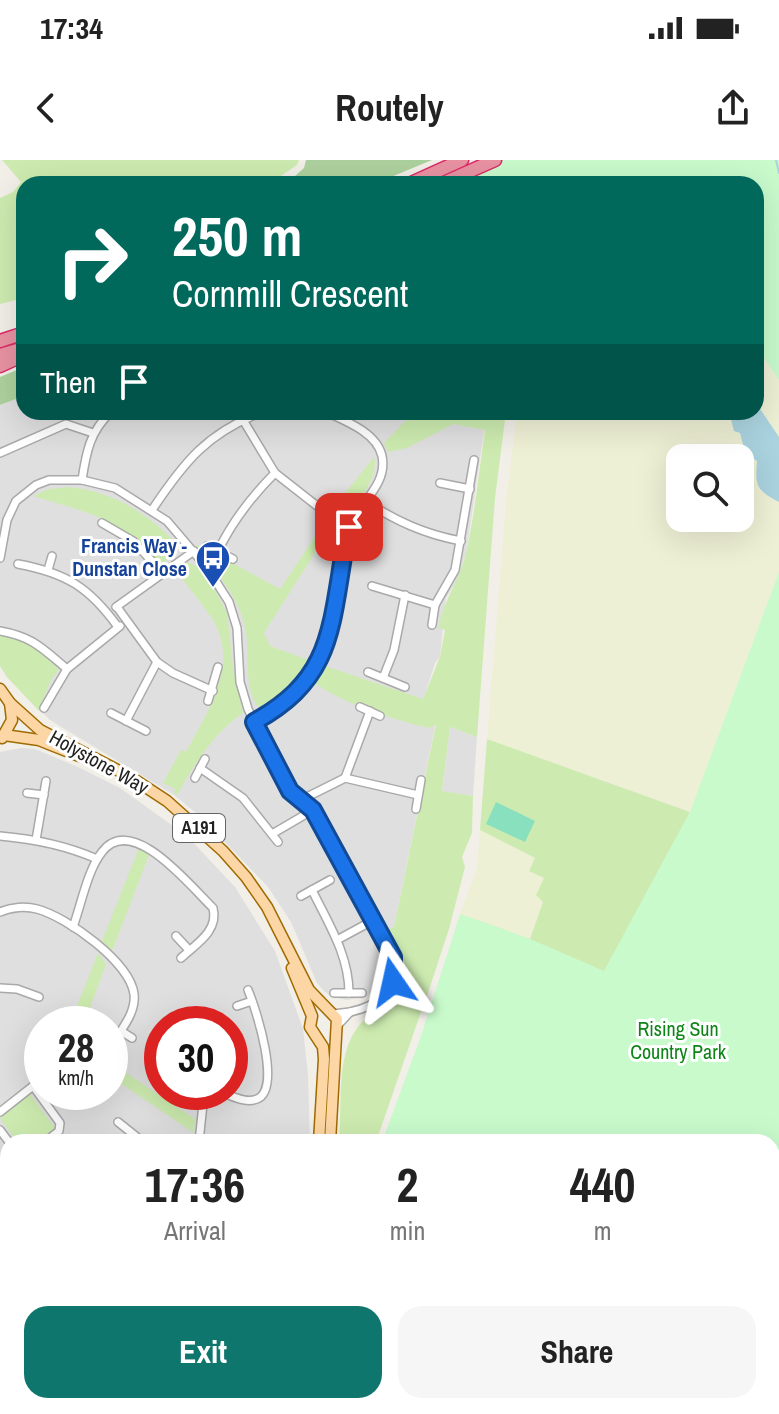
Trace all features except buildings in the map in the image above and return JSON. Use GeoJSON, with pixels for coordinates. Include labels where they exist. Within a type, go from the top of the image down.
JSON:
{"type":"FeatureCollection","features":[{"type":"Feature","properties":{"kind":"highway"},"geometry":{"type":"LineString","coordinates":[[427,176],[462,160]]}},
{"type":"Feature","properties":{"kind":"highway"},"geometry":{"type":"LineString","coordinates":[[459,176],[495,160]]}},
{"type":"Feature","properties":{"kind":"main road","name":"Holystone Way"},"geometry":{"type":"LineString","coordinates":[[5,695],[12,720],[2,737],[39,740],[132,784],[192,828],[243,882],[278,939],[312,1016],[310,1027],[323,1047],[319,1134]]}},
{"type":"Feature","properties":{"kind":"main road","name":"Holystone Way"},"geometry":{"type":"LineString","coordinates":[[5,695],[40,730],[129,776],[174,806],[246,877],[267,907],[309,990],[332,1013],[336,1028],[330,1134]]}},
{"type":"Feature","properties":{"kind":"main road"},"geometry":{"type":"LineString","coordinates":[[312,1016],[320,1010],[332,1013]]}},
{"type":"Feature","properties":{"kind":"main road"},"geometry":{"type":"LineString","coordinates":[[317,1036],[329,1036],[336,1028]]}},
{"type":"Feature","properties":{"kind":"street"},"geometry":{"type":"LineString","coordinates":[[82,480],[93,433],[104,420]]}},
{"type":"Feature","properties":{"kind":"street"},"geometry":{"type":"LineString","coordinates":[[152,510],[194,452],[219,432],[243,420],[275,473],[326,513]]}},
{"type":"Feature","properties":{"kind":"street"},"geometry":{"type":"LineString","coordinates":[[254,722],[283,706],[314,673],[329,626],[347,534],[381,473],[383,463],[378,445],[343,420]]}},
{"type":"Feature","properties":{"kind":"street"},"geometry":{"type":"LineString","coordinates":[[0,453],[66,424],[93,433]]}},
{"type":"Feature","properties":{"kind":"street"},"geometry":{"type":"LineString","coordinates":[[432,625],[435,605],[455,570],[474,460]]}},
{"type":"Feature","properties":{"kind":"street"},"geometry":{"type":"LineString","coordinates":[[218,551],[236,517],[275,473]]}},
{"type":"Feature","properties":{"kind":"street"},"geometry":{"type":"LineString","coordinates":[[0,558],[10,512],[23,494],[49,480],[82,480],[115,488],[167,521],[222,589],[234,614],[240,682],[254,722],[290,791],[313,810],[393,957],[393,982],[380,1000],[350,1012],[332,1013]]}},
{"type":"Feature","properties":{"kind":"street"},"geometry":{"type":"LineString","coordinates":[[440,483],[470,489]]}},
{"type":"Feature","properties":{"kind":"street"},"geometry":{"type":"LineString","coordinates":[[365,501],[411,528],[461,541]]}},
{"type":"Feature","properties":{"kind":"street"},"geometry":{"type":"LineString","coordinates":[[320,520],[334,502]]}},
{"type":"Feature","properties":{"kind":"street"},"geometry":{"type":"LineString","coordinates":[[102,523],[133,541],[163,573]]}},
{"type":"Feature","properties":{"kind":"street"},"geometry":{"type":"LineString","coordinates":[[207,546],[233,559]]}},
{"type":"Feature","properties":{"kind":"street"},"geometry":{"type":"LineString","coordinates":[[108,613],[194,551]]}},
{"type":"Feature","properties":{"kind":"street"},"geometry":{"type":"LineString","coordinates":[[48,570],[52,556]]}},
{"type":"Feature","properties":{"kind":"street"},"geometry":{"type":"LineString","coordinates":[[18,564],[48,570],[75,582],[89,593],[118,627]]}},
{"type":"Feature","properties":{"kind":"street"},"geometry":{"type":"LineString","coordinates":[[372,586],[435,605]]}},
{"type":"Feature","properties":{"kind":"street"},"geometry":{"type":"LineString","coordinates":[[383,678],[394,650],[405,595]]}},
{"type":"Feature","properties":{"kind":"street"},"geometry":{"type":"LineString","coordinates":[[117,607],[157,662],[173,673],[213,691]]}},
{"type":"Feature","properties":{"kind":"street"},"geometry":{"type":"LineString","coordinates":[[44,708],[67,669],[127,620]]}},
{"type":"Feature","properties":{"kind":"street"},"geometry":{"type":"LineString","coordinates":[[0,631],[27,637],[38,643],[67,669]]}},
{"type":"Feature","properties":{"kind":"street"},"geometry":{"type":"LineString","coordinates":[[126,721],[157,662]]}},
{"type":"Feature","properties":{"kind":"street"},"geometry":{"type":"LineString","coordinates":[[208,701],[218,667]]}},
{"type":"Feature","properties":{"kind":"street"},"geometry":{"type":"LineString","coordinates":[[368,672],[405,687]]}},
{"type":"Feature","properties":{"kind":"street"},"geometry":{"type":"LineString","coordinates":[[0,682],[5,695]]}},
{"type":"Feature","properties":{"kind":"street"},"geometry":{"type":"LineString","coordinates":[[360,707],[380,716]]}},
{"type":"Feature","properties":{"kind":"street"},"geometry":{"type":"LineString","coordinates":[[345,778],[370,711]]}},
{"type":"Feature","properties":{"kind":"street"},"geometry":{"type":"LineString","coordinates":[[111,713],[146,731]]}},
{"type":"Feature","properties":{"kind":"street"},"geometry":{"type":"LineString","coordinates":[[195,778],[205,759]]}},
{"type":"Feature","properties":{"kind":"street"},"geometry":{"type":"LineString","coordinates":[[200,768],[243,798],[278,842]]}},
{"type":"Feature","properties":{"kind":"street"},"geometry":{"type":"LineString","coordinates":[[301,800],[345,778],[418,795]]}},
{"type":"Feature","properties":{"kind":"street"},"geometry":{"type":"LineString","coordinates":[[416,809],[421,780]]}},
{"type":"Feature","properties":{"kind":"street"},"geometry":{"type":"LineString","coordinates":[[36,840],[46,781]]}},
{"type":"Feature","properties":{"kind":"street"},"geometry":{"type":"LineString","coordinates":[[27,793],[44,795]]}},
{"type":"Feature","properties":{"kind":"street"},"geometry":{"type":"LineString","coordinates":[[272,834],[313,810]]}},
{"type":"Feature","properties":{"kind":"street"},"geometry":{"type":"LineString","coordinates":[[0,836],[71,848],[97,859]]}},
{"type":"Feature","properties":{"kind":"street"},"geometry":{"type":"LineString","coordinates":[[73,927],[103,849],[112,842],[132,839],[165,862],[213,908],[216,918],[214,927],[181,958]]}},
{"type":"Feature","properties":{"kind":"street"},"geometry":{"type":"LineString","coordinates":[[301,896],[330,880]]}},
{"type":"Feature","properties":{"kind":"street"},"geometry":{"type":"LineString","coordinates":[[312,890],[337,940],[349,976],[349,993]]}},
{"type":"Feature","properties":{"kind":"street"},"geometry":{"type":"LineString","coordinates":[[0,912],[22,907],[38,909],[73,927],[106,953],[130,982],[134,995],[128,1018]]}},
{"type":"Feature","properties":{"kind":"street"},"geometry":{"type":"LineString","coordinates":[[337,940],[372,921]]}},
{"type":"Feature","properties":{"kind":"street"},"geometry":{"type":"LineString","coordinates":[[176,936],[189,950]]}},
{"type":"Feature","properties":{"kind":"street"},"geometry":{"type":"LineString","coordinates":[[0,988],[17,989],[39,997]]}},
{"type":"Feature","properties":{"kind":"street"},"geometry":{"type":"LineString","coordinates":[[248,990],[263,1039],[267,1087],[261,1096],[248,1100]]}},
{"type":"Feature","properties":{"kind":"street"},"geometry":{"type":"LineString","coordinates":[[334,993],[362,993]]}},
{"type":"Feature","properties":{"kind":"street"},"geometry":{"type":"LineString","coordinates":[[237,1006],[252,1001]]}},
{"type":"Feature","properties":{"kind":"street"},"geometry":{"type":"LineString","coordinates":[[336,1028],[350,1012]]}},
{"type":"Feature","properties":{"kind":"street"},"geometry":{"type":"LineString","coordinates":[[128,1035],[132,1038]]}},
{"type":"Feature","properties":{"kind":"street"},"geometry":{"type":"LineString","coordinates":[[0,1112],[24,1093]]}},
{"type":"Feature","properties":{"kind":"street"},"geometry":{"type":"LineString","coordinates":[[51,1110],[60,1123],[55,1134]]}},
{"type":"Feature","properties":{"kind":"street"},"geometry":{"type":"LineString","coordinates":[[200,1134],[202,1110]]}},
{"type":"Feature","properties":{"kind":"street"},"geometry":{"type":"LineString","coordinates":[[118,1122],[134,1134]]}},
{"type":"Feature","properties":{"kind":"street"},"geometry":{"type":"LineString","coordinates":[[126,1134],[129,1130]]}},
{"type":"Feature","properties":{"kind":"shaded area"},"geometry":{"type":"Polygon","coordinates":[[[16,399],[16,420],[486,420],[466,554],[457,581],[446,598],[440,657],[435,663],[418,716],[436,722],[394,927],[375,938],[386,966],[382,983],[366,997],[347,1000],[332,997],[324,991],[317,983],[291,922],[268,887],[201,817],[174,795],[50,720],[0,666],[0,405],[16,399]]]}},
{"type":"Feature","properties":{"kind":"shaded area"},"geometry":{"type":"Polygon","coordinates":[[[450,727],[477,737],[473,796],[442,792],[450,727]]]}},
{"type":"Feature","properties":{"kind":"shaded area"},"geometry":{"type":"Polygon","coordinates":[[[35,749],[120,788],[187,836],[235,887],[275,951],[303,1029],[310,1134],[0,1134],[0,752],[35,749]]]}},
{"type":"Feature","properties":{"kind":"green space"},"geometry":{"type":"Polygon","coordinates":[[[2,160],[299,160],[297,165],[281,176],[16,176],[2,160]]]}},
{"type":"Feature","properties":{"kind":"green space"},"geometry":{"type":"Polygon","coordinates":[[[306,160],[432,160],[393,176],[295,176],[304,168],[306,160]]]}},
{"type":"Feature","properties":{"kind":"green space"},"geometry":{"type":"Polygon","coordinates":[[[502,160],[779,160],[779,380],[764,358],[764,176],[470,176],[502,160]]]}},
{"type":"Feature","properties":{"kind":"green space"},"geometry":{"type":"Polygon","coordinates":[[[16,188],[16,300],[0,304],[0,198],[16,188]]]}},
{"type":"Feature","properties":{"kind":"green space"},"geometry":{"type":"Polygon","coordinates":[[[764,358],[779,380],[779,572],[690,812],[487,739],[506,501],[516,420],[764,420],[764,358]]]}},
{"type":"Feature","properties":{"kind":"green space"},"geometry":{"type":"Polygon","coordinates":[[[16,370],[16,399],[0,405],[0,377],[16,370]]]}},
{"type":"Feature","properties":{"kind":"green space"},"geometry":{"type":"Polygon","coordinates":[[[406,420],[505,420],[495,498],[477,737],[450,727],[442,791],[473,796],[472,833],[462,857],[465,867],[449,929],[427,996],[402,985],[400,955],[386,931],[394,927],[436,724],[430,728],[386,716],[354,704],[315,683],[325,666],[423,699],[440,657],[445,630],[438,628],[466,553],[485,430],[453,424],[407,448],[388,452],[384,443],[406,420]]]}},
{"type":"Feature","properties":{"kind":"green space"},"geometry":{"type":"Polygon","coordinates":[[[374,457],[370,483],[338,535],[335,547],[337,559],[318,548],[264,633],[270,646],[311,661],[303,676],[282,698],[266,707],[258,707],[250,689],[247,637],[237,604],[196,546],[280,589],[338,502],[374,457]]]}},
{"type":"Feature","properties":{"kind":"green space"},"geometry":{"type":"Polygon","coordinates":[[[68,487],[100,493],[128,506],[166,533],[178,545],[178,552],[160,566],[133,538],[111,523],[33,496],[49,489],[68,487]]]}},
{"type":"Feature","properties":{"kind":"green space"},"geometry":{"type":"Polygon","coordinates":[[[186,562],[199,569],[227,613],[233,667],[243,713],[214,739],[177,795],[175,789],[163,783],[181,750],[186,752],[211,705],[222,671],[223,654],[213,620],[176,571],[186,562]]]}},
{"type":"Feature","properties":{"kind":"green space","name":"Rising Sun Country Park"},"geometry":{"type":"Polygon","coordinates":[[[779,572],[779,1134],[385,1134],[421,1036],[460,914],[530,939],[604,971],[690,812],[779,572]]]}},
{"type":"Feature","properties":{"kind":"green space"},"geometry":{"type":"Polygon","coordinates":[[[0,635],[33,646],[59,670],[49,684],[39,711],[0,666],[0,635]]]}},
{"type":"Feature","properties":{"kind":"green space"},"geometry":{"type":"Polygon","coordinates":[[[487,739],[690,812],[604,972],[460,914],[530,939],[543,902],[536,895],[544,878],[529,871],[535,858],[480,830],[487,739]]]}},
{"type":"Feature","properties":{"kind":"green space"},"geometry":{"type":"Polygon","coordinates":[[[496,802],[535,821],[525,842],[486,824],[496,802]]]}},
{"type":"Feature","properties":{"kind":"green space"},"geometry":{"type":"Polygon","coordinates":[[[480,830],[535,858],[544,878],[543,901],[530,939],[460,914],[477,868],[480,830]]]}},
{"type":"Feature","properties":{"kind":"green space"},"geometry":{"type":"Polygon","coordinates":[[[139,848],[149,855],[112,951],[102,941],[139,848]]]}},
{"type":"Feature","properties":{"kind":"green space"},"geometry":{"type":"Polygon","coordinates":[[[98,953],[106,964],[91,1006],[77,1006],[98,953]]]}},
{"type":"Feature","properties":{"kind":"green space"},"geometry":{"type":"Polygon","coordinates":[[[399,1001],[422,1009],[379,1134],[339,1134],[345,1058],[351,1039],[361,1023],[377,1010],[399,1001]]]}},
{"type":"Feature","properties":{"kind":"green space"},"geometry":{"type":"Polygon","coordinates":[[[128,1074],[144,1085],[144,1099],[128,1088],[128,1074]]]}},
{"type":"Feature","properties":{"kind":"green space"},"geometry":{"type":"Polygon","coordinates":[[[24,1099],[24,1110],[42,1110],[55,1128],[47,1134],[11,1134],[0,1118],[24,1099]]]}},
{"type":"Feature","properties":{"kind":"green space"},"geometry":{"type":"Polygon","coordinates":[[[160,1110],[182,1110],[195,1119],[194,1133],[160,1110]]]}},
{"type":"Feature","properties":{"kind":"water"},"geometry":{"type":"Polygon","coordinates":[[[764,415],[779,437],[779,502],[761,490],[756,476],[754,444],[743,444],[740,433],[734,431],[731,420],[764,420],[764,415]]]}},
{"type":"Feature","properties":{"kind":"waterway"},"geometry":{"type":"LineString","coordinates":[[776,160],[779,173]]}},
{"type":"Feature","properties":{"kind":"place","name":"Francis Way - Dunstan Close"},"geometry":{"type":"Point","coordinates":[213,589]}},
{"type":"Feature","properties":{"kind":"route"},"geometry":{"type":"LineString","coordinates":[[349,527],[325,644],[314,673],[283,706],[254,722],[290,791],[313,810],[393,957],[393,982]]}}]}
